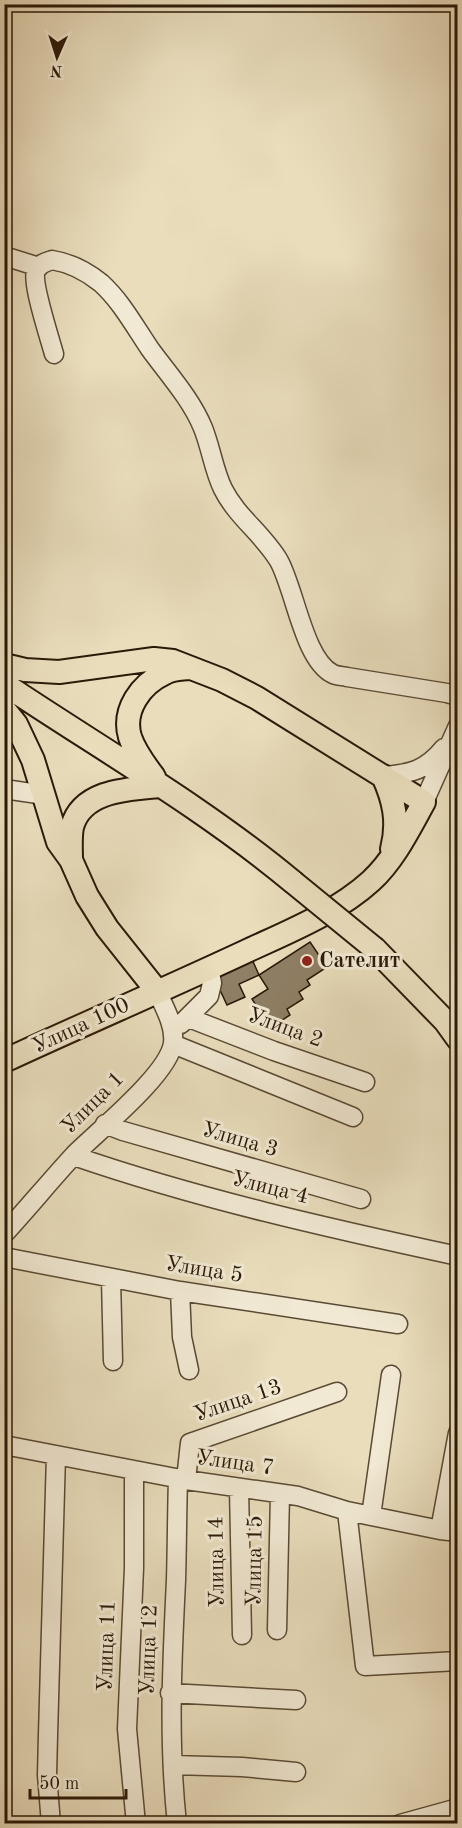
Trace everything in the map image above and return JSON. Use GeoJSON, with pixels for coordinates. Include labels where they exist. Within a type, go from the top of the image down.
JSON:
{"type":"FeatureCollection","features":[{"type":"Feature","properties":{"kind":"main road"},"geometry":{"type":"LineString","coordinates":[[4,665],[25,670],[59,672],[154,659],[173,661],[192,667],[256,698],[424,802]]}},
{"type":"Feature","properties":{"kind":"main road"},"geometry":{"type":"LineString","coordinates":[[161,786],[140,758],[130,736],[129,717],[134,699],[150,682],[167,671],[192,667]]}},
{"type":"Feature","properties":{"kind":"main road"},"geometry":{"type":"LineString","coordinates":[[4,684],[249,845],[375,948],[445,1021],[458,1039]]}},
{"type":"Feature","properties":{"kind":"main road"},"geometry":{"type":"LineString","coordinates":[[4,709],[16,724],[33,760],[58,842],[71,860],[87,896],[107,928],[157,991]]}},
{"type":"Feature","properties":{"kind":"main road"},"geometry":{"type":"LineString","coordinates":[[383,776],[392,796],[395,814],[396,834],[388,862]]}},
{"type":"Feature","properties":{"kind":"main road"},"geometry":{"type":"LineString","coordinates":[[71,860],[72,826],[81,810],[96,798],[115,790],[161,786]]}},
{"type":"Feature","properties":{"kind":"main road","name":"Улица 100"},"geometry":{"type":"LineString","coordinates":[[4,1061],[209,969],[300,926],[348,899],[371,881],[388,862],[424,802]]}},
{"type":"Feature","properties":{"kind":"street"},"geometry":{"type":"LineString","coordinates":[[4,256],[39,267]]}},
{"type":"Feature","properties":{"kind":"street"},"geometry":{"type":"LineString","coordinates":[[54,354],[37,293],[35,277],[39,267],[52,260],[83,270],[103,285],[118,302],[185,395],[203,429],[222,487],[242,517],[268,545],[279,562],[306,633],[310,650],[322,666],[333,674],[458,696]]}},
{"type":"Feature","properties":{"kind":"street"},"geometry":{"type":"LineString","coordinates":[[383,776],[404,775],[419,770],[435,760],[454,733]]}},
{"type":"Feature","properties":{"kind":"street"},"geometry":{"type":"LineString","coordinates":[[424,802],[454,733]]}},
{"type":"Feature","properties":{"kind":"street"},"geometry":{"type":"LineString","coordinates":[[4,789],[45,795]]}},
{"type":"Feature","properties":{"kind":"street"},"geometry":{"type":"LineString","coordinates":[[173,1038],[208,996],[212,983],[209,969]]}},
{"type":"Feature","properties":{"kind":"street"},"geometry":{"type":"LineString","coordinates":[[157,991],[173,1038],[353,1117]]}},
{"type":"Feature","properties":{"kind":"street","name":"Улица 2"},"geometry":{"type":"LineString","coordinates":[[189,1018],[274,1051],[365,1082]]}},
{"type":"Feature","properties":{"kind":"street","name":"Улица 1"},"geometry":{"type":"LineString","coordinates":[[4,1234],[74,1156],[166,1062],[173,1038]]}},
{"type":"Feature","properties":{"kind":"street","name":"Улица 3"},"geometry":{"type":"LineString","coordinates":[[105,1124],[362,1199]]}},
{"type":"Feature","properties":{"kind":"street","name":"Улица 4"},"geometry":{"type":"LineString","coordinates":[[74,1156],[138,1178],[278,1215],[458,1256]]}},
{"type":"Feature","properties":{"kind":"street","name":"Улица 5"},"geometry":{"type":"LineString","coordinates":[[4,1257],[180,1291],[398,1324]]}},
{"type":"Feature","properties":{"kind":"street"},"geometry":{"type":"LineString","coordinates":[[111,1279],[113,1361]]}},
{"type":"Feature","properties":{"kind":"street"},"geometry":{"type":"LineString","coordinates":[[180,1291],[182,1337],[189,1370]]}},
{"type":"Feature","properties":{"kind":"street"},"geometry":{"type":"LineString","coordinates":[[371,1516],[391,1376]]}},
{"type":"Feature","properties":{"kind":"street","name":"Улица 13"},"geometry":{"type":"LineString","coordinates":[[182,1479],[190,1443],[337,1392]]}},
{"type":"Feature","properties":{"kind":"street"},"geometry":{"type":"LineString","coordinates":[[449,1531],[458,1433]]}},
{"type":"Feature","properties":{"kind":"street","name":"Улица 7"},"geometry":{"type":"LineString","coordinates":[[5,1446],[134,1471],[298,1496],[347,1511],[449,1531]]}},
{"type":"Feature","properties":{"kind":"street"},"geometry":{"type":"LineString","coordinates":[[51,1824],[47,1774],[56,1455]]}},
{"type":"Feature","properties":{"kind":"street","name":"Улица 11"},"geometry":{"type":"LineString","coordinates":[[134,1471],[134,1568],[128,1729],[136,1824]]}},
{"type":"Feature","properties":{"kind":"street","name":"Улица 12"},"geometry":{"type":"LineString","coordinates":[[177,1824],[172,1766],[170,1693],[182,1479]]}},
{"type":"Feature","properties":{"kind":"street","name":"Улица 14"},"geometry":{"type":"LineString","coordinates":[[239,1488],[242,1635]]}},
{"type":"Feature","properties":{"kind":"street","name":"Улица 15"},"geometry":{"type":"LineString","coordinates":[[277,1630],[280,1494]]}},
{"type":"Feature","properties":{"kind":"street"},"geometry":{"type":"LineString","coordinates":[[347,1511],[365,1666],[458,1661]]}},
{"type":"Feature","properties":{"kind":"street"},"geometry":{"type":"LineString","coordinates":[[170,1693],[296,1700]]}},
{"type":"Feature","properties":{"kind":"street"},"geometry":{"type":"LineString","coordinates":[[172,1766],[242,1767],[296,1772]]}},
{"type":"Feature","properties":{"kind":"street"},"geometry":{"type":"LineString","coordinates":[[400,1824],[458,1808]]}},
{"type":"Feature","properties":{"kind":"building"},"geometry":{"type":"Polygon","coordinates":[[[310,942],[327,967],[307,980],[310,985],[299,992],[303,999],[287,1009],[290,1015],[270,1028],[252,999],[268,989],[259,975],[310,942]]]}},
{"type":"Feature","properties":{"kind":"building"},"geometry":{"type":"Polygon","coordinates":[[[251,957],[259,975],[239,984],[245,997],[227,1005],[213,975],[251,957]]]}},
{"type":"Feature","properties":{"kind":"place","name":"Сателит"},"geometry":{"type":"Point","coordinates":[307,961]}}]}
